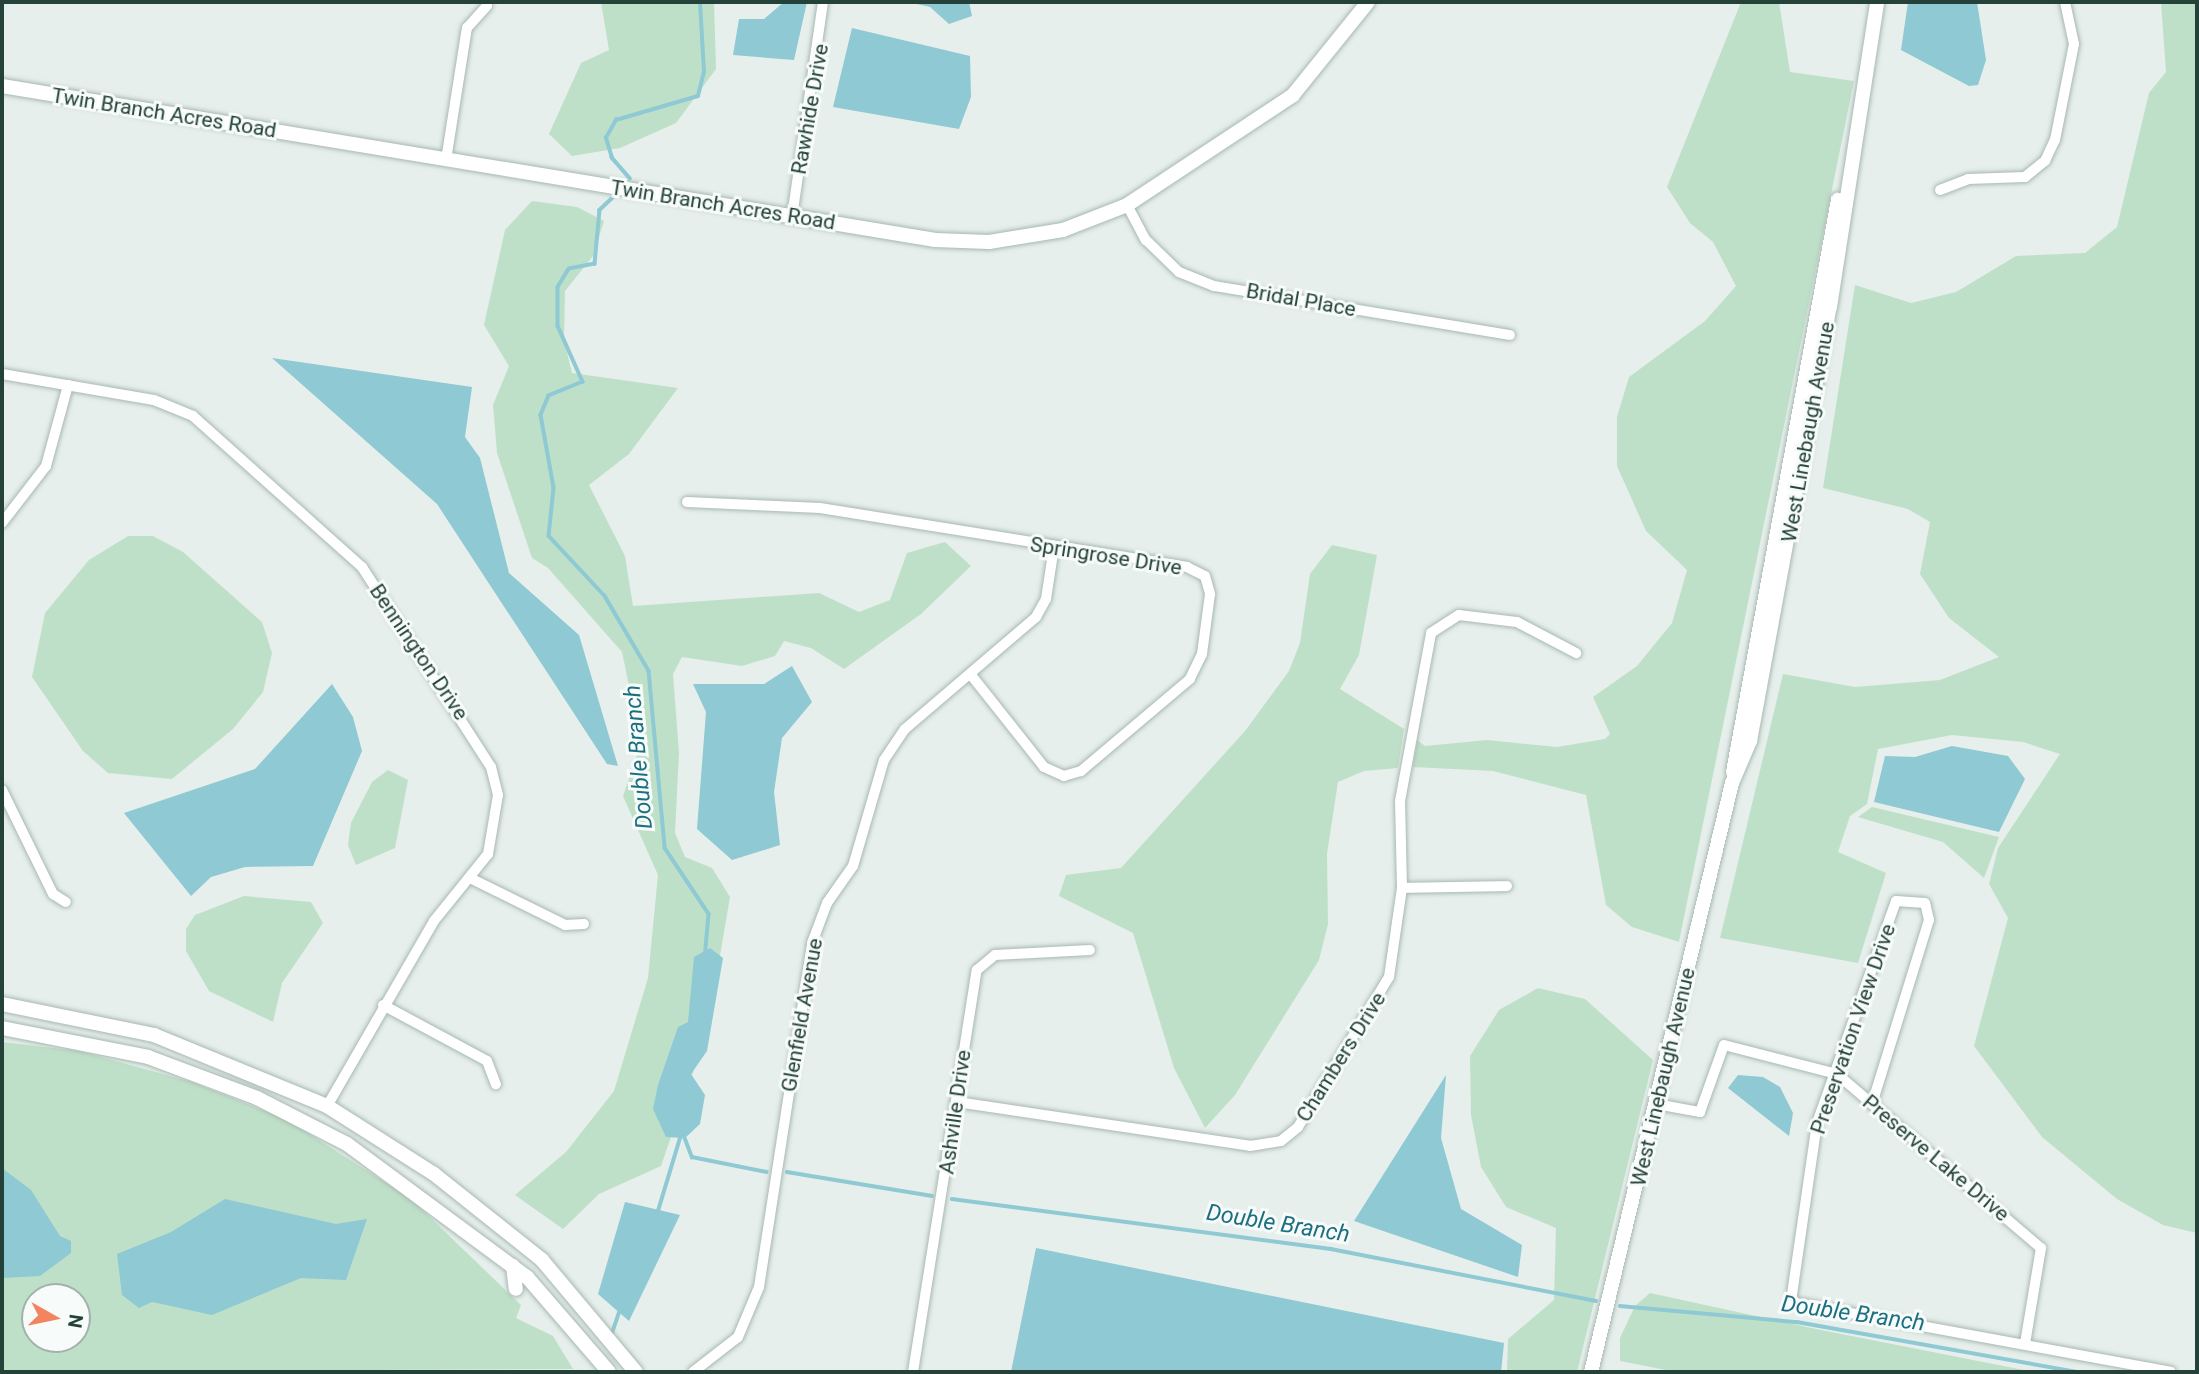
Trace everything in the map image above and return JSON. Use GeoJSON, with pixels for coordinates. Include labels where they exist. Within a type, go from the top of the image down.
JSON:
{"type":"FeatureCollection","features":[{"type":"Feature","properties":{"kind":"street","name":"Rawhide Drive"},"geometry":{"type":"LineString","coordinates":[[792,217],[823,2]]}},
{"type":"Feature","properties":{"kind":"street","name":"Twin Branch Acres Road"},"geometry":{"type":"LineString","coordinates":[[2,86],[792,217],[989,242],[1063,230],[1127,205],[1293,95],[1368,2]]}},
{"type":"Feature","properties":{"kind":"street","name":"West Linebaugh Avenue"},"geometry":{"type":"LineString","coordinates":[[1732,783],[1750,741],[1780,594],[1877,2]]}},
{"type":"Feature","properties":{"kind":"street"},"geometry":{"type":"LineString","coordinates":[[1940,190],[1968,179],[2025,177],[2045,161],[2056,140],[2074,44],[2065,2]]}},
{"type":"Feature","properties":{"kind":"street"},"geometry":{"type":"LineString","coordinates":[[446,160],[467,28],[486,6]]}},
{"type":"Feature","properties":{"kind":"street","name":"West Linebaugh Avenue"},"geometry":{"type":"LineString","coordinates":[[1591,1371],[1732,783],[1763,591],[1864,76]]}},
{"type":"Feature","properties":{"kind":"street","name":"Bridal Place"},"geometry":{"type":"LineString","coordinates":[[1127,205],[1146,240],[1179,272],[1214,286],[1510,335]]}},
{"type":"Feature","properties":{"kind":"street","name":"Bennington Drive"},"geometry":{"type":"LineString","coordinates":[[2,374],[155,400],[194,416],[362,567],[491,766],[496,825],[472,879],[434,920],[327,1106]]}},
{"type":"Feature","properties":{"kind":"street"},"geometry":{"type":"LineString","coordinates":[[2,523],[46,466],[68,385]]}},
{"type":"Feature","properties":{"kind":"street","name":"Springrose Drive"},"geometry":{"type":"LineString","coordinates":[[687,502],[820,508],[1186,568],[1205,576],[1210,594],[1202,654],[1190,679],[1081,771],[1063,776],[1044,767],[972,676]]}},
{"type":"Feature","properties":{"kind":"street"},"geometry":{"type":"LineString","coordinates":[[1777,522],[1792,525]]}},
{"type":"Feature","properties":{"kind":"street","name":"Glenfield Avenue"},"geometry":{"type":"LineString","coordinates":[[694,1372],[738,1337],[760,1287],[812,943],[827,903],[853,866],[884,760],[905,729],[972,676],[1036,617],[1046,599],[1054,547]]}},
{"type":"Feature","properties":{"kind":"street"},"geometry":{"type":"LineString","coordinates":[[1763,591],[1780,594]]}},
{"type":"Feature","properties":{"kind":"street","name":"Chambers Drive"},"geometry":{"type":"LineString","coordinates":[[957,1102],[1250,1146],[1282,1141],[1298,1127],[1384,992],[1396,948],[1402,888],[1400,801],[1431,633],[1460,615],[1506,621],[1576,653]]}},
{"type":"Feature","properties":{"kind":"street"},"geometry":{"type":"LineString","coordinates":[[2,790],[53,894],[66,902]]}},
{"type":"Feature","properties":{"kind":"street"},"geometry":{"type":"LineString","coordinates":[[472,879],[565,925],[584,924]]}},
{"type":"Feature","properties":{"kind":"street"},"geometry":{"type":"LineString","coordinates":[[1402,888],[1507,886]]}},
{"type":"Feature","properties":{"kind":"street","name":"Preservation View Drive"},"geometry":{"type":"LineString","coordinates":[[1872,1104],[1928,920],[1924,902],[1896,901],[1837,1074],[1817,1123],[1791,1302],[2171,1372]]}},
{"type":"Feature","properties":{"kind":"street","name":"Ashville Drive"},"geometry":{"type":"LineString","coordinates":[[913,1372],[971,1000],[984,960],[1090,950]]}},
{"type":"Feature","properties":{"kind":"street"},"geometry":{"type":"LineString","coordinates":[[2,1004],[154,1035],[327,1106],[434,1174],[542,1260],[636,1372]]}},
{"type":"Feature","properties":{"kind":"street"},"geometry":{"type":"LineString","coordinates":[[383,1006],[487,1061],[496,1084]]}},
{"type":"Feature","properties":{"kind":"street"},"geometry":{"type":"LineString","coordinates":[[2,1028],[148,1057],[317,1127],[393,1172],[513,1265],[608,1372]]}},
{"type":"Feature","properties":{"kind":"street","name":"Preserve Lake Drive"},"geometry":{"type":"LineString","coordinates":[[1656,1104],[1700,1112],[1724,1045],[1837,1074],[2041,1248],[2025,1344]]}},
{"type":"Feature","properties":{"kind":"street"},"geometry":{"type":"LineString","coordinates":[[317,1127],[327,1106]]}},
{"type":"Feature","properties":{"kind":"street"},"geometry":{"type":"LineString","coordinates":[[513,1265],[519,1277],[516,1289]]}},
{"type":"Feature","properties":{"kind":"green space"},"geometry":{"type":"Polygon","coordinates":[[[601,2],[714,2],[716,69],[676,123],[620,148],[572,156],[549,134],[581,63],[609,50],[601,2]]]}},
{"type":"Feature","properties":{"kind":"green space"},"geometry":{"type":"Polygon","coordinates":[[[1741,2],[1779,2],[1790,72],[1854,81],[1679,942],[1632,927],[1606,905],[1586,795],[1493,771],[1413,767],[1417,740],[1425,746],[1487,740],[1557,747],[1605,739],[1610,734],[1593,697],[1637,666],[1672,623],[1687,570],[1646,531],[1617,466],[1617,417],[1629,377],[1705,321],[1736,286],[1713,242],[1690,223],[1667,187],[1741,2]]]}},
{"type":"Feature","properties":{"kind":"green space"},"geometry":{"type":"Polygon","coordinates":[[[2161,2],[2197,2],[2197,1233],[2163,1225],[2117,1199],[2042,1137],[1974,1046],[2008,918],[1989,884],[1998,848],[2060,754],[2023,742],[1952,735],[1878,749],[1867,804],[1850,816],[1838,852],[1886,873],[1858,963],[1720,938],[1783,674],[1855,687],[1940,680],[1999,657],[1949,618],[1920,574],[1930,522],[1908,509],[1823,488],[1855,285],[1911,303],[1956,292],[2016,256],[2085,253],[2117,227],[2149,93],[2166,72],[2161,2]]]}},
{"type":"Feature","properties":{"kind":"green space"},"geometry":{"type":"Polygon","coordinates":[[[532,201],[577,207],[604,221],[593,256],[565,291],[564,340],[572,373],[678,388],[629,454],[589,485],[625,556],[633,606],[819,593],[859,612],[890,600],[907,553],[945,542],[971,566],[921,614],[844,669],[811,648],[784,641],[775,656],[742,666],[682,657],[673,674],[679,753],[675,833],[685,857],[712,868],[730,897],[707,1032],[661,1166],[599,1194],[563,1229],[515,1195],[566,1152],[614,1091],[648,978],[658,875],[623,796],[641,744],[622,652],[548,568],[532,558],[497,453],[493,405],[509,366],[484,325],[505,230],[532,201]]]}},
{"type":"Feature","properties":{"kind":"green space"},"geometry":{"type":"Polygon","coordinates":[[[128,536],[153,536],[183,552],[262,622],[272,653],[263,692],[233,729],[172,779],[108,773],[83,751],[32,677],[45,613],[89,560],[128,536]]]}},
{"type":"Feature","properties":{"kind":"green space"},"geometry":{"type":"Polygon","coordinates":[[[1332,545],[1377,555],[1359,655],[1340,689],[1404,729],[1398,768],[1364,771],[1338,782],[1327,854],[1328,924],[1319,960],[1235,1095],[1205,1128],[1174,1068],[1133,933],[1059,896],[1066,875],[1121,868],[1245,731],[1289,671],[1300,643],[1310,574],[1332,545]]]}},
{"type":"Feature","properties":{"kind":"green space"},"geometry":{"type":"Polygon","coordinates":[[[388,770],[408,780],[395,848],[356,865],[348,845],[351,823],[372,782],[388,770]]]}},
{"type":"Feature","properties":{"kind":"green space"},"geometry":{"type":"Polygon","coordinates":[[[1872,807],[1999,837],[1984,878],[1943,842],[1858,817],[1872,807]]]}},
{"type":"Feature","properties":{"kind":"green space"},"geometry":{"type":"Polygon","coordinates":[[[244,896],[311,902],[323,923],[282,983],[273,1022],[209,991],[186,951],[186,929],[195,915],[244,896]]]}},
{"type":"Feature","properties":{"kind":"green space"},"geometry":{"type":"Polygon","coordinates":[[[1538,988],[1585,999],[1653,1060],[1577,1372],[1507,1372],[1508,1339],[1554,1300],[1556,1228],[1506,1207],[1481,1167],[1471,1115],[1470,1056],[1499,1010],[1538,988]]]}},
{"type":"Feature","properties":{"kind":"green space"},"geometry":{"type":"Polygon","coordinates":[[[2,1042],[79,1051],[192,1082],[287,1120],[410,1198],[521,1305],[516,1318],[553,1336],[573,1369],[2,1372],[2,1042]]]}},
{"type":"Feature","properties":{"kind":"green space"},"geometry":{"type":"Polygon","coordinates":[[[1650,1293],[2034,1372],[1676,1372],[1620,1361],[1620,1338],[1635,1306],[1650,1293]]]}},
{"type":"Feature","properties":{"kind":"water"},"geometry":{"type":"Polygon","coordinates":[[[784,2],[807,2],[794,60],[733,55],[739,19],[764,19],[784,2]]]}},
{"type":"Feature","properties":{"kind":"water"},"geometry":{"type":"Polygon","coordinates":[[[908,2],[969,2],[972,16],[949,24],[930,7],[908,2]]]}},
{"type":"Feature","properties":{"kind":"water"},"geometry":{"type":"Polygon","coordinates":[[[1908,2],[1977,2],[1986,60],[1978,85],[1969,86],[1901,50],[1908,2]]]}},
{"type":"Feature","properties":{"kind":"water"},"geometry":{"type":"Polygon","coordinates":[[[852,28],[970,56],[971,97],[959,129],[833,107],[852,28]]]}},
{"type":"Feature","properties":{"kind":"water"},"geometry":{"type":"Polygon","coordinates":[[[272,358],[472,387],[465,437],[480,458],[509,573],[579,635],[618,766],[607,764],[437,504],[272,358]]]}},
{"type":"Feature","properties":{"kind":"water"},"geometry":{"type":"Polygon","coordinates":[[[792,666],[812,702],[782,738],[774,792],[780,845],[732,860],[697,829],[706,712],[693,684],[764,684],[792,666]]]}},
{"type":"Feature","properties":{"kind":"water"},"geometry":{"type":"Polygon","coordinates":[[[332,684],[353,717],[362,751],[313,866],[245,867],[211,877],[191,896],[124,813],[255,769],[332,684]]]}},
{"type":"Feature","properties":{"kind":"water"},"geometry":{"type":"Polygon","coordinates":[[[1952,746],[2008,756],[2025,779],[1999,832],[1874,802],[1885,756],[1915,757],[1952,746]]]}},
{"type":"Feature","properties":{"kind":"water"},"geometry":{"type":"Polygon","coordinates":[[[710,948],[723,958],[707,1051],[691,1074],[705,1095],[700,1124],[685,1138],[666,1137],[653,1109],[658,1085],[678,1027],[688,1022],[694,957],[710,948]]]}},
{"type":"Feature","properties":{"kind":"water"},"geometry":{"type":"Polygon","coordinates":[[[1446,1075],[1441,1138],[1461,1209],[1522,1245],[1518,1277],[1354,1221],[1446,1075]]]}},
{"type":"Feature","properties":{"kind":"water"},"geometry":{"type":"Polygon","coordinates":[[[1738,1075],[1763,1077],[1780,1087],[1793,1113],[1789,1136],[1728,1088],[1738,1075]]]}},
{"type":"Feature","properties":{"kind":"water"},"geometry":{"type":"Polygon","coordinates":[[[2,1168],[31,1190],[60,1236],[71,1241],[71,1253],[40,1276],[2,1278],[2,1168]]]}},
{"type":"Feature","properties":{"kind":"water"},"geometry":{"type":"Polygon","coordinates":[[[225,1199],[336,1224],[367,1219],[346,1280],[301,1278],[212,1315],[152,1302],[139,1308],[122,1295],[117,1254],[171,1232],[225,1199]]]}},
{"type":"Feature","properties":{"kind":"water"},"geometry":{"type":"Polygon","coordinates":[[[625,1202],[680,1215],[629,1321],[598,1294],[625,1202]]]}},
{"type":"Feature","properties":{"kind":"water"},"geometry":{"type":"Polygon","coordinates":[[[1036,1248],[1504,1343],[1501,1372],[1011,1372],[1036,1248]]]}},
{"type":"Feature","properties":{"kind":"waterway","name":"Double Branch"},"geometry":{"type":"LineString","coordinates":[[630,179],[612,158],[606,138],[616,120],[698,96],[704,72],[700,2]]}},
{"type":"Feature","properties":{"kind":"waterway","name":"Double Branch"},"geometry":{"type":"LineString","coordinates":[[613,198],[600,210],[595,264],[569,269],[558,287],[558,326],[583,382],[549,396],[541,415],[554,488],[549,536],[605,596],[649,671],[665,848],[709,914],[706,951]]}},
{"type":"Feature","properties":{"kind":"waterway","name":"Double Branch"},"geometry":{"type":"LineString","coordinates":[[683,1133],[692,1157],[767,1172]]}},
{"type":"Feature","properties":{"kind":"waterway","name":"Double Branch"},"geometry":{"type":"LineString","coordinates":[[658,1211],[681,1135]]}},
{"type":"Feature","properties":{"kind":"waterway","name":"Double Branch"},"geometry":{"type":"LineString","coordinates":[[787,1172],[932,1196]]}},
{"type":"Feature","properties":{"kind":"waterway","name":"Double Branch"},"geometry":{"type":"LineString","coordinates":[[952,1199],[1331,1249],[1596,1301]]}},
{"type":"Feature","properties":{"kind":"waterway","name":"Double Branch"},"geometry":{"type":"LineString","coordinates":[[1620,1306],[1797,1322],[2077,1372]]}},
{"type":"Feature","properties":{"kind":"waterway"},"geometry":{"type":"LineString","coordinates":[[612,1333],[620,1310]]}}]}
